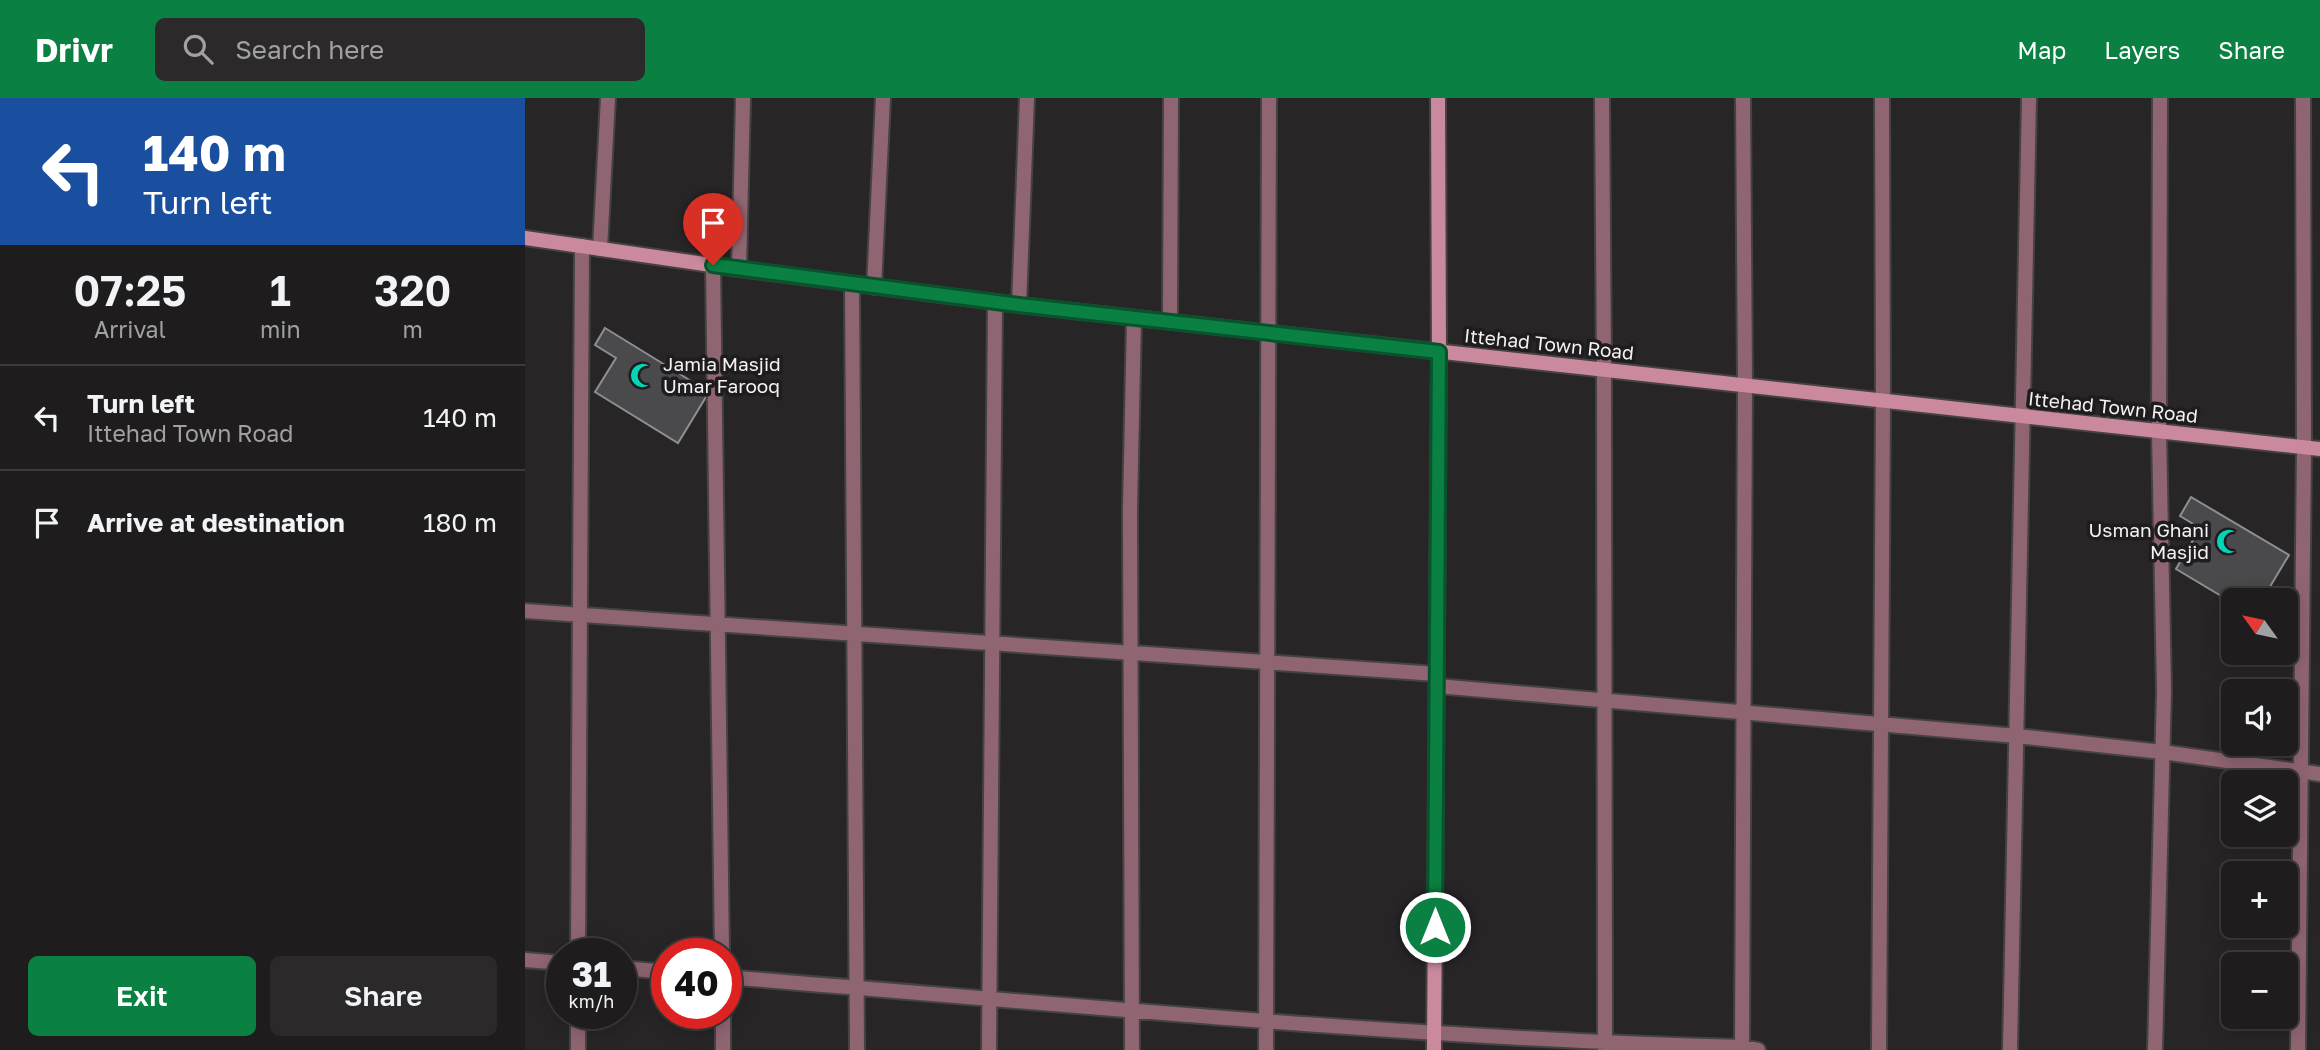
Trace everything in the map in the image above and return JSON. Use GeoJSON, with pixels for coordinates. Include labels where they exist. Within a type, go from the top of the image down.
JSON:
{"type":"FeatureCollection","features":[{"type":"Feature","properties":{"kind":"street"},"geometry":{"type":"LineString","coordinates":[[600,249],[608,98]]}},
{"type":"Feature","properties":{"kind":"street"},"geometry":{"type":"LineString","coordinates":[[739,269],[743,98]]}},
{"type":"Feature","properties":{"kind":"street"},"geometry":{"type":"LineString","coordinates":[[874,287],[883,98]]}},
{"type":"Feature","properties":{"kind":"street"},"geometry":{"type":"LineString","coordinates":[[1019,305],[1027,98]]}},
{"type":"Feature","properties":{"kind":"street"},"geometry":{"type":"LineString","coordinates":[[1170,322],[1171,98]]}},
{"type":"Feature","properties":{"kind":"street"},"geometry":{"type":"LineString","coordinates":[[1266,1050],[1269,98]]}},
{"type":"Feature","properties":{"kind":"street"},"geometry":{"type":"LineString","coordinates":[[1434,1050],[1438,98]]}},
{"type":"Feature","properties":{"kind":"street"},"geometry":{"type":"LineString","coordinates":[[1602,98],[1605,1047]]}},
{"type":"Feature","properties":{"kind":"street"},"geometry":{"type":"LineString","coordinates":[[1742,1048],[1745,385],[1743,98]]}},
{"type":"Feature","properties":{"kind":"street"},"geometry":{"type":"LineString","coordinates":[[1879,1050],[1882,98]]}},
{"type":"Feature","properties":{"kind":"street"},"geometry":{"type":"LineString","coordinates":[[2010,1050],[2029,98]]}},
{"type":"Feature","properties":{"kind":"street"},"geometry":{"type":"LineString","coordinates":[[2155,1050],[2164,690],[2159,431],[2159,98]]}},
{"type":"Feature","properties":{"kind":"street"},"geometry":{"type":"LineString","coordinates":[[2298,1050],[2304,447],[2303,98]]}},
{"type":"Feature","properties":{"kind":"street","name":"Ittehad Town Road"},"geometry":{"type":"LineString","coordinates":[[525,237],[739,269],[1019,305],[2320,449]]}},
{"type":"Feature","properties":{"kind":"street"},"geometry":{"type":"LineString","coordinates":[[578,938],[582,246]]}},
{"type":"Feature","properties":{"kind":"street"},"geometry":{"type":"LineString","coordinates":[[713,265],[722,938]]}},
{"type":"Feature","properties":{"kind":"street"},"geometry":{"type":"LineString","coordinates":[[852,284],[857,1050]]}},
{"type":"Feature","properties":{"kind":"street"},"geometry":{"type":"LineString","coordinates":[[989,1050],[995,302]]}},
{"type":"Feature","properties":{"kind":"street"},"geometry":{"type":"LineString","coordinates":[[1132,1050],[1130,509],[1134,318]]}},
{"type":"Feature","properties":{"kind":"street"},"geometry":{"type":"LineString","coordinates":[[525,611],[1269,663],[1604,699],[2162,751],[2320,774]]}},
{"type":"Feature","properties":{"kind":"street"},"geometry":{"type":"LineString","coordinates":[[525,960],[546,962]]}},
{"type":"Feature","properties":{"kind":"street"},"geometry":{"type":"LineString","coordinates":[[742,977],[1605,1047],[1758,1050]]}},
{"type":"Feature","properties":{"kind":"street"},"geometry":{"type":"LineString","coordinates":[[578,1029],[578,1050]]}},
{"type":"Feature","properties":{"kind":"street"},"geometry":{"type":"LineString","coordinates":[[723,1029],[723,1050]]}},
{"type":"Feature","properties":{"kind":"building","name":"Jamia Masjid Umar Farooq"},"geometry":{"type":"Polygon","coordinates":[[[605,328],[709,392],[678,443],[595,392],[616,358],[595,345],[605,328]]]}},
{"type":"Feature","properties":{"kind":"building","name":"Usman Ghani Masjid"},"geometry":{"type":"Polygon","coordinates":[[[2191,497],[2289,555],[2269,588],[2221,588],[2221,596],[2176,569],[2200,528],[2180,516],[2191,497]]]}},
{"type":"Feature","properties":{"kind":"place","name":"Jamia Masjid Umar Farooq"},"geometry":{"type":"Point","coordinates":[643,375]}},
{"type":"Feature","properties":{"kind":"place","name":"Usman Ghani Masjid"},"geometry":{"type":"Point","coordinates":[2229,541]}},
{"type":"Feature","properties":{"kind":"route"},"geometry":{"type":"LineString","coordinates":[[713,265],[1019,305],[1439,352],[1435,927]]}}]}
